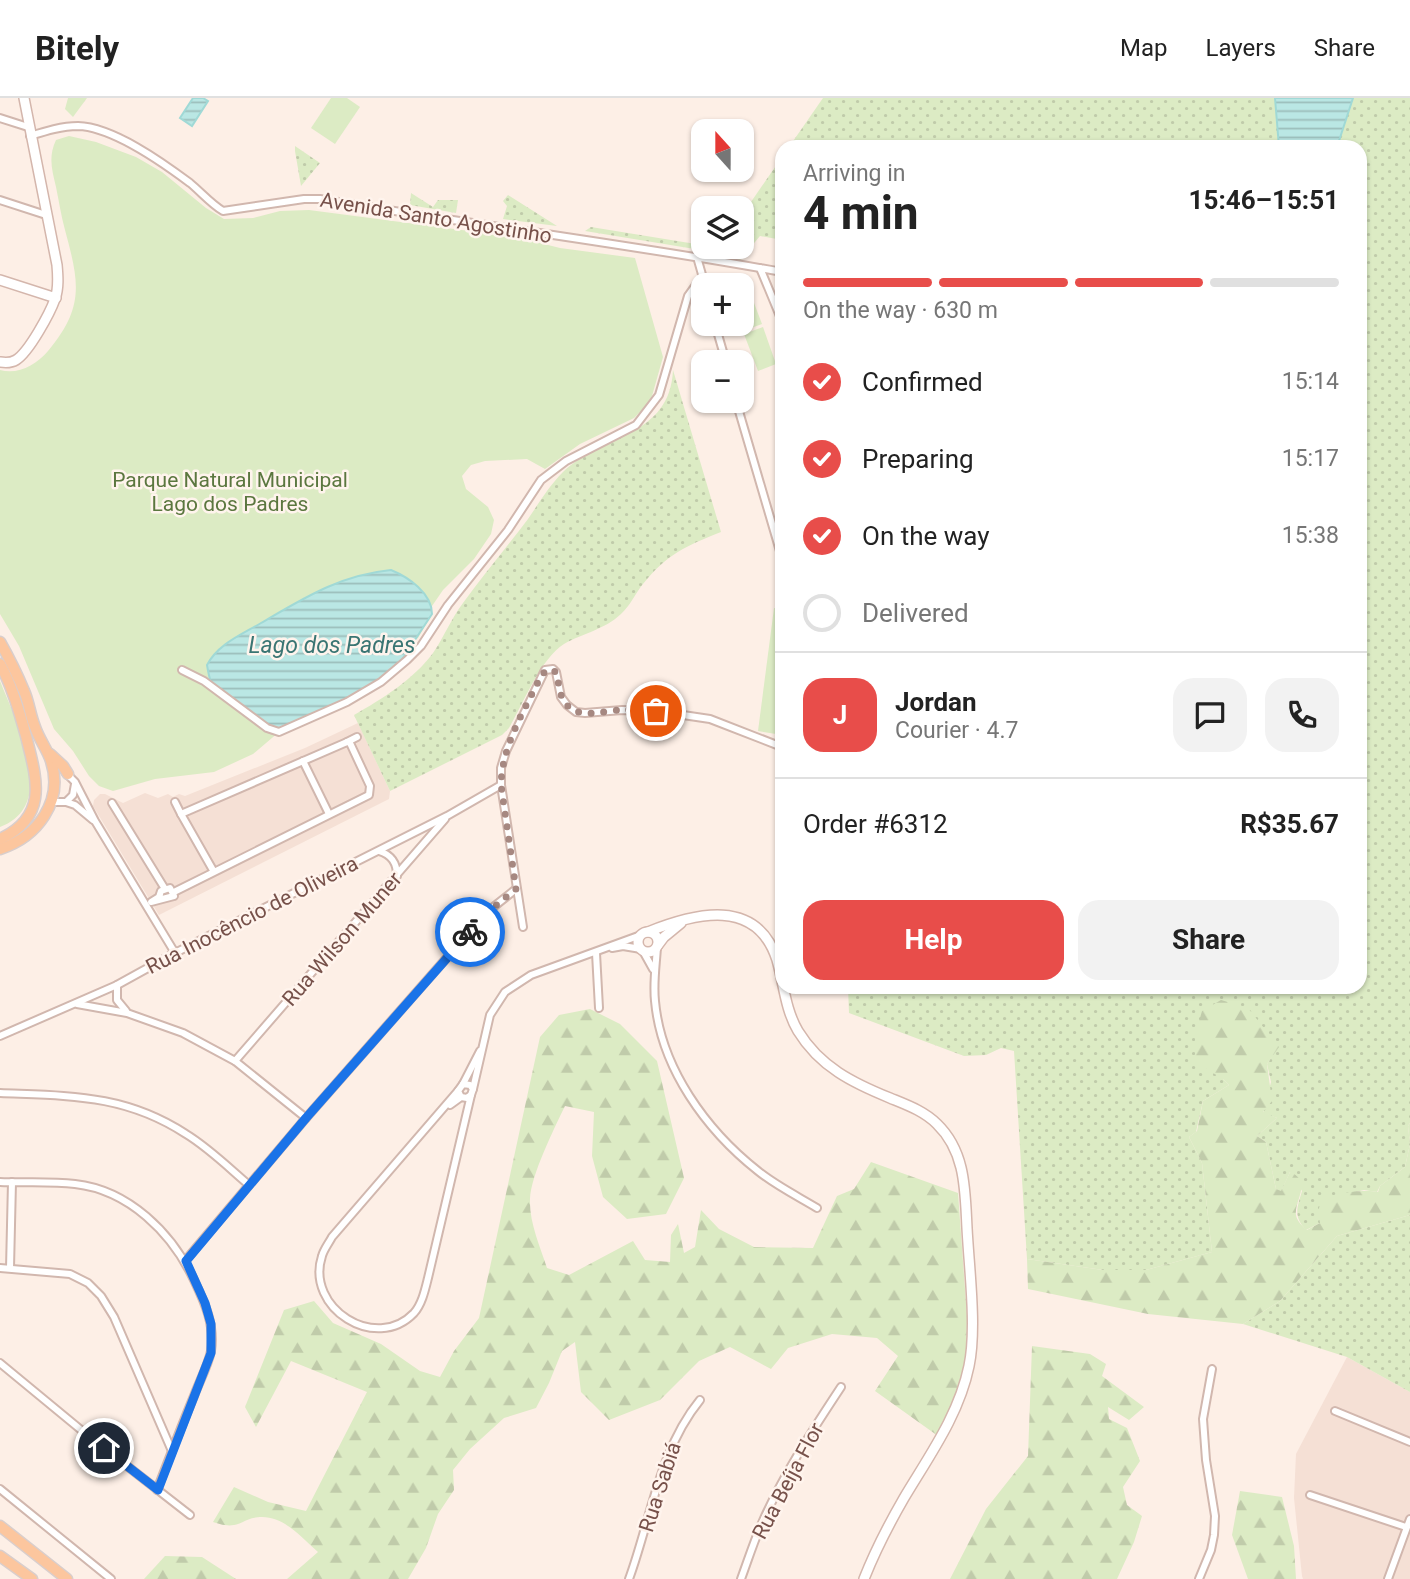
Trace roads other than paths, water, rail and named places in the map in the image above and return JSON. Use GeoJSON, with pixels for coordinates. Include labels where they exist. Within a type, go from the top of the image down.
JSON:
{"type":"FeatureCollection","features":[{"type":"Feature","properties":{"kind":"main road"},"geometry":{"type":"LineString","coordinates":[[0,642],[25,693],[35,727],[53,769],[51,803],[46,815],[35,830],[16,843],[0,849]]}},
{"type":"Feature","properties":{"kind":"main road"},"geometry":{"type":"LineString","coordinates":[[0,664],[16,700],[37,777],[36,792],[26,819],[10,834],[0,839]]}},
{"type":"Feature","properties":{"kind":"main road"},"geometry":{"type":"LineString","coordinates":[[48,753],[72,778]]}},
{"type":"Feature","properties":{"kind":"main road"},"geometry":{"type":"LineString","coordinates":[[37,777],[53,769]]}},
{"type":"Feature","properties":{"kind":"main road"},"geometry":{"type":"LineString","coordinates":[[36,792],[51,803]]}},
{"type":"Feature","properties":{"kind":"main road"},"geometry":{"type":"LineString","coordinates":[[0,1526],[67,1579]]}},
{"type":"Feature","properties":{"kind":"main road"},"geometry":{"type":"LineString","coordinates":[[0,1556],[33,1579]]}},
{"type":"Feature","properties":{"kind":"street"},"geometry":{"type":"LineString","coordinates":[[0,362],[10,362],[24,354],[49,313],[58,281],[24,98]]}},
{"type":"Feature","properties":{"kind":"street"},"geometry":{"type":"LineString","coordinates":[[0,118],[29,131]]}},
{"type":"Feature","properties":{"kind":"street","name":"Avenida Santo Agostinho"},"geometry":{"type":"LineString","coordinates":[[29,131],[66,126],[92,127],[109,134],[184,178],[223,211],[320,199],[691,256]]}},
{"type":"Feature","properties":{"kind":"street"},"geometry":{"type":"LineString","coordinates":[[0,200],[46,215]]}},
{"type":"Feature","properties":{"kind":"street","name":"Avenida Santo Agostinho"},"geometry":{"type":"LineString","coordinates":[[709,259],[775,271]]}},
{"type":"Feature","properties":{"kind":"street"},"geometry":{"type":"LineString","coordinates":[[761,268],[775,303]]}},
{"type":"Feature","properties":{"kind":"street"},"geometry":{"type":"LineString","coordinates":[[0,280],[55,298]]}},
{"type":"Feature","properties":{"kind":"street"},"geometry":{"type":"LineString","coordinates":[[182,670],[204,681],[267,728],[279,732],[347,702],[381,682],[421,646],[448,605],[508,530],[541,480],[566,461],[636,425],[646,413],[659,394],[691,292]]}},
{"type":"Feature","properties":{"kind":"street"},"geometry":{"type":"LineString","coordinates":[[740,413],[775,530]]}},
{"type":"Feature","properties":{"kind":"street"},"geometry":{"type":"LineString","coordinates":[[523,927],[501,785],[501,768],[516,728],[542,674],[550,669],[556,672],[561,697],[576,712],[656,711],[710,719],[775,744]]}},
{"type":"Feature","properties":{"kind":"street"},"geometry":{"type":"LineString","coordinates":[[181,814],[357,737]]}},
{"type":"Feature","properties":{"kind":"street"},"geometry":{"type":"LineString","coordinates":[[148,903],[175,895],[174,892],[370,792],[370,786],[354,750],[347,742]]}},
{"type":"Feature","properties":{"kind":"street"},"geometry":{"type":"LineString","coordinates":[[303,761],[329,814]]}},
{"type":"Feature","properties":{"kind":"street"},"geometry":{"type":"LineString","coordinates":[[53,769],[72,778],[175,953]]}},
{"type":"Feature","properties":{"kind":"street"},"geometry":{"type":"LineString","coordinates":[[66,802],[74,792],[72,778]]}},
{"type":"Feature","properties":{"kind":"street","name":"Rua Inocêncio de Oliveira"},"geometry":{"type":"LineString","coordinates":[[0,1037],[117,985],[447,816],[501,785]]}},
{"type":"Feature","properties":{"kind":"street"},"geometry":{"type":"LineString","coordinates":[[51,803],[66,802],[75,805],[95,821]]}},
{"type":"Feature","properties":{"kind":"street"},"geometry":{"type":"LineString","coordinates":[[175,802],[214,872]]}},
{"type":"Feature","properties":{"kind":"street"},"geometry":{"type":"LineString","coordinates":[[112,803],[164,889]]}},
{"type":"Feature","properties":{"kind":"street","name":"Rua Wilson Muner"},"geometry":{"type":"LineString","coordinates":[[235,1061],[447,816]]}},
{"type":"Feature","properties":{"kind":"street"},"geometry":{"type":"LineString","coordinates":[[379,851],[387,853],[393,860],[397,867],[397,876]]}},
{"type":"Feature","properties":{"kind":"street"},"geometry":{"type":"LineString","coordinates":[[148,903],[159,897],[164,889],[170,888],[174,892]]}},
{"type":"Feature","properties":{"kind":"street"},"geometry":{"type":"LineString","coordinates":[[186,1261],[306,1118],[488,912],[516,889]]}},
{"type":"Feature","properties":{"kind":"street"},"geometry":{"type":"LineString","coordinates":[[481,1050],[463,1083],[465,1094],[465,1121],[424,1296],[416,1311],[403,1322],[389,1328],[371,1328],[355,1324],[338,1315],[329,1303],[320,1272],[322,1256],[332,1237],[443,1111],[465,1094],[481,1050],[490,1015],[505,992],[531,975],[685,919],[710,914],[741,919],[765,935],[775,954]]}},
{"type":"Feature","properties":{"kind":"street"},"geometry":{"type":"LineString","coordinates":[[606,949],[623,946],[650,952],[685,919]]}},
{"type":"Feature","properties":{"kind":"street"},"geometry":{"type":"LineString","coordinates":[[644,933],[656,936],[655,1003],[668,1053],[684,1087],[735,1152],[760,1173],[817,1208]]}},
{"type":"Feature","properties":{"kind":"street"},"geometry":{"type":"LineString","coordinates":[[644,933],[638,943],[654,971]]}},
{"type":"Feature","properties":{"kind":"street"},"geometry":{"type":"LineString","coordinates":[[596,953],[599,1008]]}},
{"type":"Feature","properties":{"kind":"street"},"geometry":{"type":"LineString","coordinates":[[117,985],[117,1000],[127,1013]]}},
{"type":"Feature","properties":{"kind":"street"},"geometry":{"type":"LineString","coordinates":[[786,994],[791,1016],[811,1049],[829,1068],[845,1079],[922,1112],[937,1125],[958,1156],[963,1175],[972,1336],[970,1365],[959,1400],[941,1440],[886,1530],[864,1579]]}},
{"type":"Feature","properties":{"kind":"street"},"geometry":{"type":"LineString","coordinates":[[75,1004],[127,1013],[183,1033],[235,1061],[306,1118]]}},
{"type":"Feature","properties":{"kind":"street"},"geometry":{"type":"LineString","coordinates":[[463,1083],[468,1083],[465,1094]]}},
{"type":"Feature","properties":{"kind":"street"},"geometry":{"type":"LineString","coordinates":[[0,1093],[85,1096],[114,1102],[153,1116],[187,1134],[249,1185]]}},
{"type":"Feature","properties":{"kind":"street"},"geometry":{"type":"LineString","coordinates":[[0,1182],[76,1184],[100,1190],[155,1222],[173,1241],[186,1261],[205,1303],[212,1337],[211,1353],[158,1490]]}},
{"type":"Feature","properties":{"kind":"street"},"geometry":{"type":"LineString","coordinates":[[10,1268],[12,1182]]}},
{"type":"Feature","properties":{"kind":"street"},"geometry":{"type":"LineString","coordinates":[[0,1268],[69,1274],[88,1283],[101,1296],[114,1317],[172,1451]]}},
{"type":"Feature","properties":{"kind":"street"},"geometry":{"type":"LineString","coordinates":[[0,1363],[190,1515]]}},
{"type":"Feature","properties":{"kind":"street"},"geometry":{"type":"LineString","coordinates":[[1199,1579],[1214,1535],[1215,1516],[1207,1469],[1203,1419],[1212,1369]]}},
{"type":"Feature","properties":{"kind":"street","name":"Rua Beíja Flor"},"geometry":{"type":"LineString","coordinates":[[741,1579],[761,1524],[776,1494],[841,1387]]}},
{"type":"Feature","properties":{"kind":"street","name":"Rua Sabiá"},"geometry":{"type":"LineString","coordinates":[[629,1579],[673,1443],[687,1416],[700,1400]]}},
{"type":"Feature","properties":{"kind":"street"},"geometry":{"type":"LineString","coordinates":[[1335,1411],[1410,1442]]}},
{"type":"Feature","properties":{"kind":"street"},"geometry":{"type":"LineString","coordinates":[[0,1489],[111,1579]]}},
{"type":"Feature","properties":{"kind":"street"},"geometry":{"type":"LineString","coordinates":[[1310,1495],[1406,1527]]}},
{"type":"Feature","properties":{"kind":"street"},"geometry":{"type":"LineString","coordinates":[[1388,1579],[1410,1519]]}},
{"type":"Feature","properties":{"kind":"water"},"geometry":{"type":"Polygon","coordinates":[[[193,98],[208,101],[192,126],[180,118],[193,98]]]}},
{"type":"Feature","properties":{"kind":"water"},"geometry":{"type":"Polygon","coordinates":[[[1275,98],[1353,98],[1339,140],[1278,140],[1275,98]]]}},
{"type":"Feature","properties":{"kind":"water","name":"Lago dos Padres"},"geometry":{"type":"Polygon","coordinates":[[[391,570],[411,581],[424,593],[432,614],[401,661],[380,682],[279,732],[242,710],[223,696],[211,682],[207,665],[217,651],[231,641],[323,589],[355,577],[391,570]]]}},
{"type":"Feature","properties":{"kind":"park label","name":"Parque Natural Municipal Lago dos Padres"},"geometry":{"type":"Point","coordinates":[230,492]}}]}
